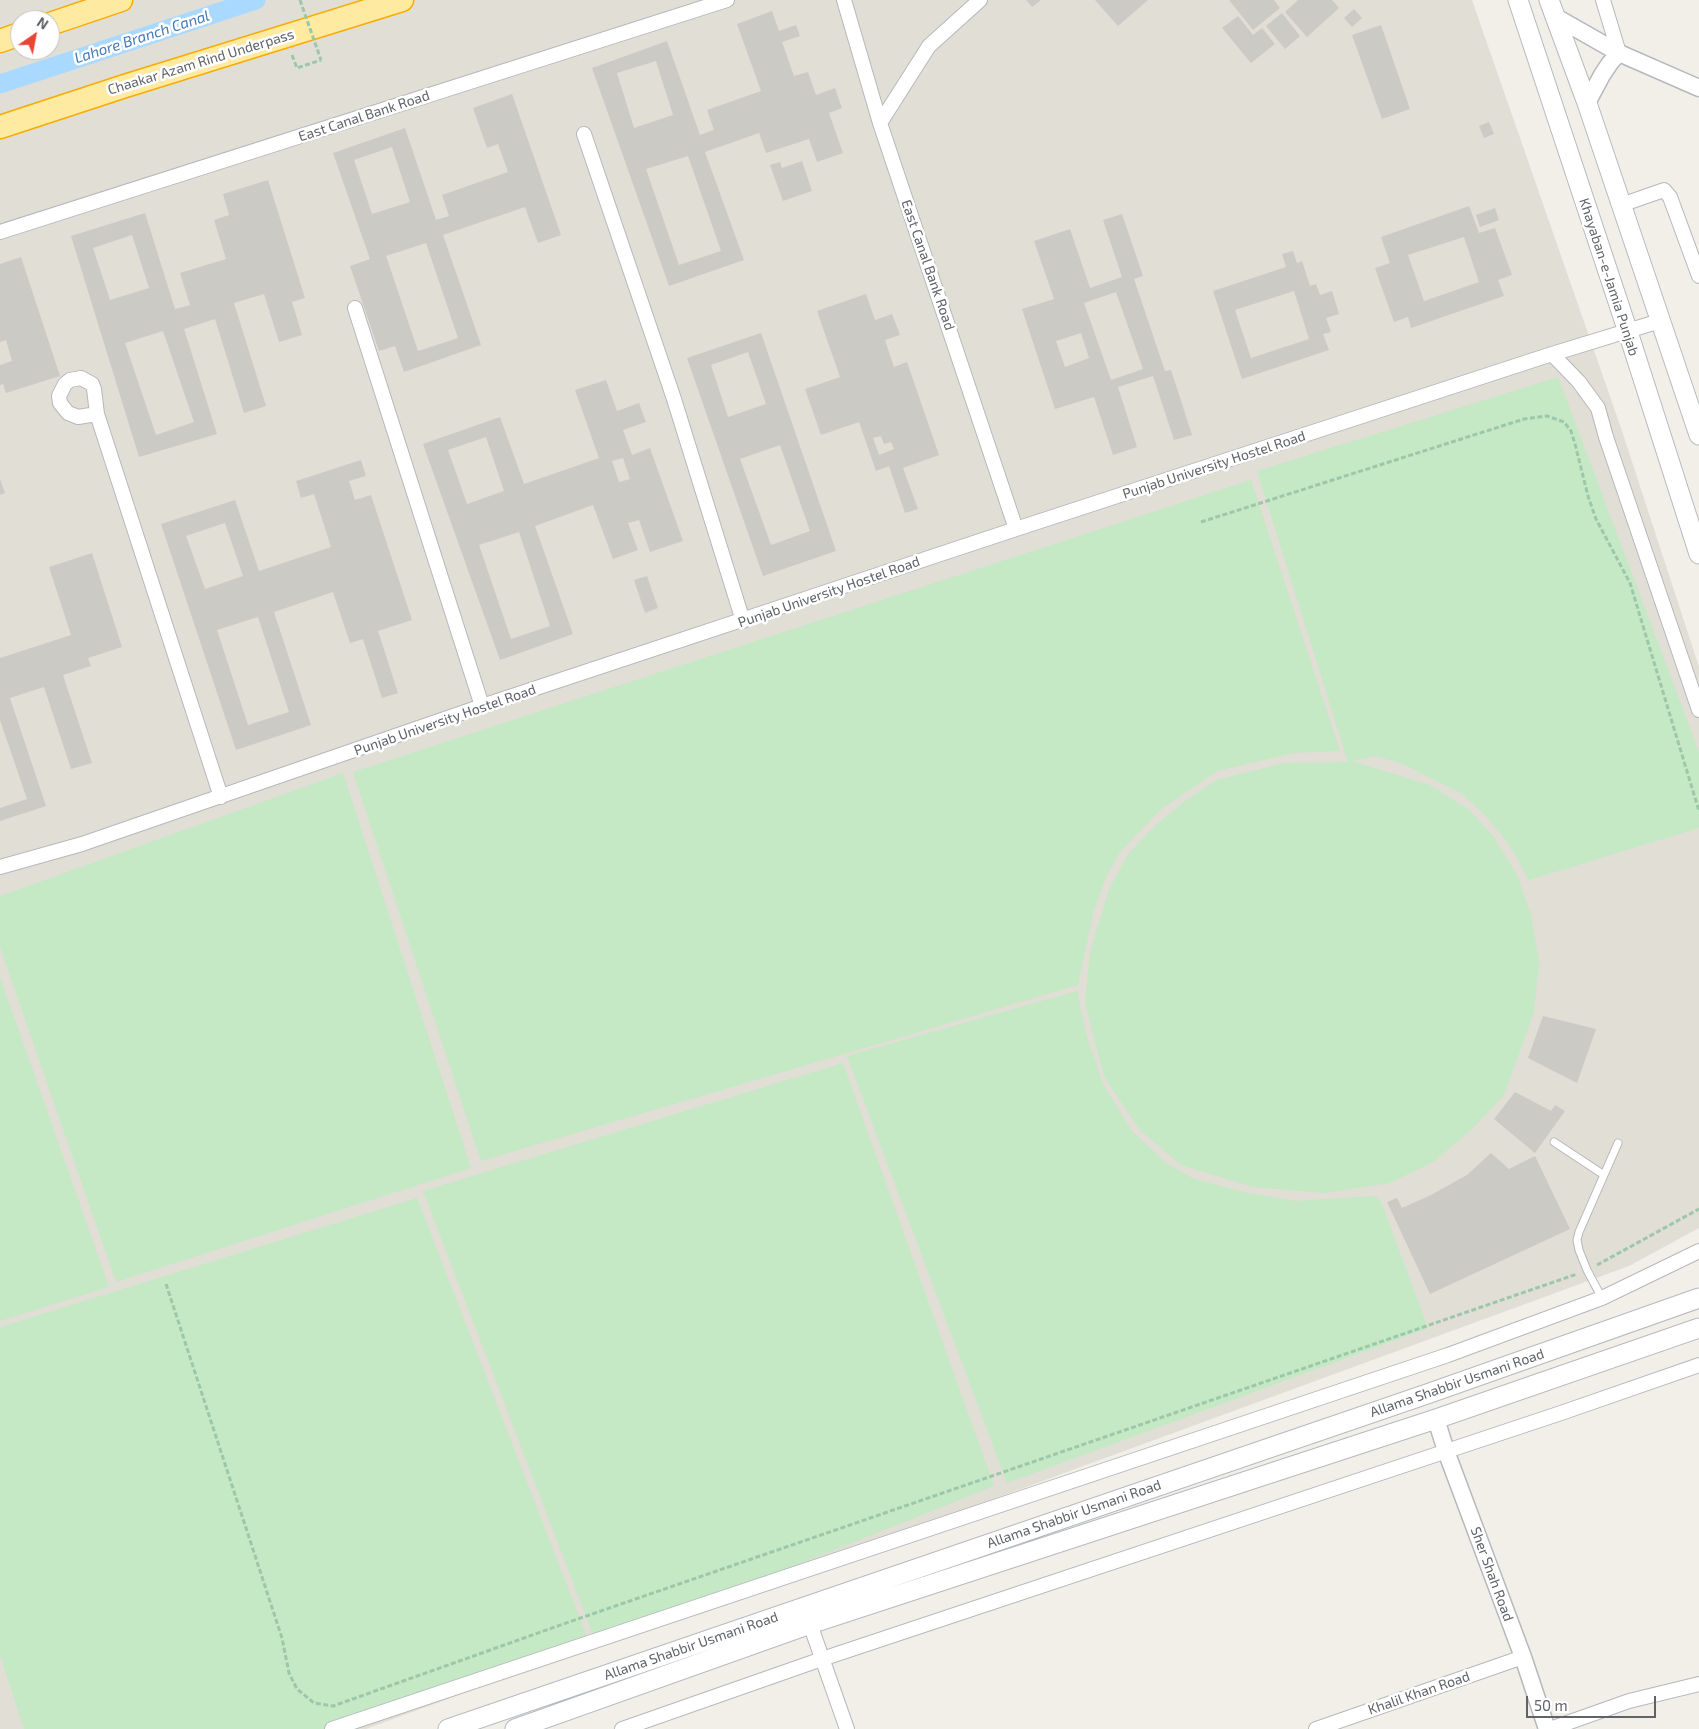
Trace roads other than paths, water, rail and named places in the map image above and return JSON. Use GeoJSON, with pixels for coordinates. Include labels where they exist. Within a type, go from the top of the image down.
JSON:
{"type":"FeatureCollection","features":[{"type":"Feature","properties":{"kind":"highway"},"geometry":{"type":"LineString","coordinates":[[60,21],[121,0]]}},
{"type":"Feature","properties":{"kind":"highway","name":"Chaakar Azam Rind Underpass"},"geometry":{"type":"LineString","coordinates":[[0,127],[402,0]]}},
{"type":"Feature","properties":{"kind":"main road","name":"Khayaban-e-Jamia Punjab"},"geometry":{"type":"LineString","coordinates":[[1518,0],[1699,554]]}},
{"type":"Feature","properties":{"kind":"main road"},"geometry":{"type":"LineString","coordinates":[[1551,8],[1588,103],[1699,435]]}},
{"type":"Feature","properties":{"kind":"main road","name":"Allama Shabbir Usmani Road"},"geometry":{"type":"LineString","coordinates":[[448,1729],[1408,1400],[1699,1298]]}},
{"type":"Feature","properties":{"kind":"main road","name":"Allama Shabbir Usmani Road"},"geometry":{"type":"LineString","coordinates":[[515,1729],[810,1624],[1436,1419],[1699,1328]]}},
{"type":"Feature","properties":{"kind":"street","name":"East Canal Bank Road"},"geometry":{"type":"LineString","coordinates":[[0,232],[727,0]]}},
{"type":"Feature","properties":{"kind":"street","name":"East Canal Bank Road"},"geometry":{"type":"LineString","coordinates":[[844,0],[880,124],[1016,529]]}},
{"type":"Feature","properties":{"kind":"street"},"geometry":{"type":"LineString","coordinates":[[880,124],[929,46],[980,0]]}},
{"type":"Feature","properties":{"kind":"street"},"geometry":{"type":"LineString","coordinates":[[1603,0],[1619,53]]}},
{"type":"Feature","properties":{"kind":"street"},"geometry":{"type":"LineString","coordinates":[[1551,8],[1619,53],[1699,88]]}},
{"type":"Feature","properties":{"kind":"street"},"geometry":{"type":"LineString","coordinates":[[1588,103],[1602,75],[1619,53]]}},
{"type":"Feature","properties":{"kind":"street"},"geometry":{"type":"LineString","coordinates":[[584,134],[674,399],[743,621]]}},
{"type":"Feature","properties":{"kind":"street"},"geometry":{"type":"LineString","coordinates":[[1621,205],[1664,190],[1670,197],[1699,276]]}},
{"type":"Feature","properties":{"kind":"street"},"geometry":{"type":"LineString","coordinates":[[355,308],[482,706]]}},
{"type":"Feature","properties":{"kind":"street","name":"Punjab University Hostel Road"},"geometry":{"type":"LineString","coordinates":[[0,867],[82,844],[482,706],[1016,529],[1552,354],[1660,321]]}},
{"type":"Feature","properties":{"kind":"street"},"geometry":{"type":"LineString","coordinates":[[1552,354],[1579,382],[1598,408],[1606,437],[1699,710]]}},
{"type":"Feature","properties":{"kind":"street"},"geometry":{"type":"LineString","coordinates":[[97,414],[221,797]]}},
{"type":"Feature","properties":{"kind":"street"},"geometry":{"type":"LineString","coordinates":[[332,1729],[1448,1356],[1602,1298],[1699,1251]]}},
{"type":"Feature","properties":{"kind":"street"},"geometry":{"type":"LineString","coordinates":[[622,1729],[822,1659],[1562,1414],[1699,1365]]}},
{"type":"Feature","properties":{"kind":"street","name":"Sher Shah Road"},"geometry":{"type":"LineString","coordinates":[[1436,1419],[1548,1729]]}},
{"type":"Feature","properties":{"kind":"street"},"geometry":{"type":"LineString","coordinates":[[810,1624],[847,1729]]}},
{"type":"Feature","properties":{"kind":"street","name":"Khalil Khan Road"},"geometry":{"type":"LineString","coordinates":[[1316,1729],[1342,1725],[1523,1657]]}},
{"type":"Feature","properties":{"kind":"street"},"geometry":{"type":"LineString","coordinates":[[1548,1729],[1629,1701],[1699,1684]]}},
{"type":"Feature","properties":{"kind":"lane"},"geometry":{"type":"LineString","coordinates":[[1554,1142],[1604,1175]]}},
{"type":"Feature","properties":{"kind":"lane"},"geometry":{"type":"LineString","coordinates":[[1602,1298],[1587,1270],[1577,1240],[1618,1143]]}},
{"type":"Feature","properties":{"kind":"waterway","name":"Lahore Branch Canal"},"geometry":{"type":"LineString","coordinates":[[0,84],[256,0]]}}]}
